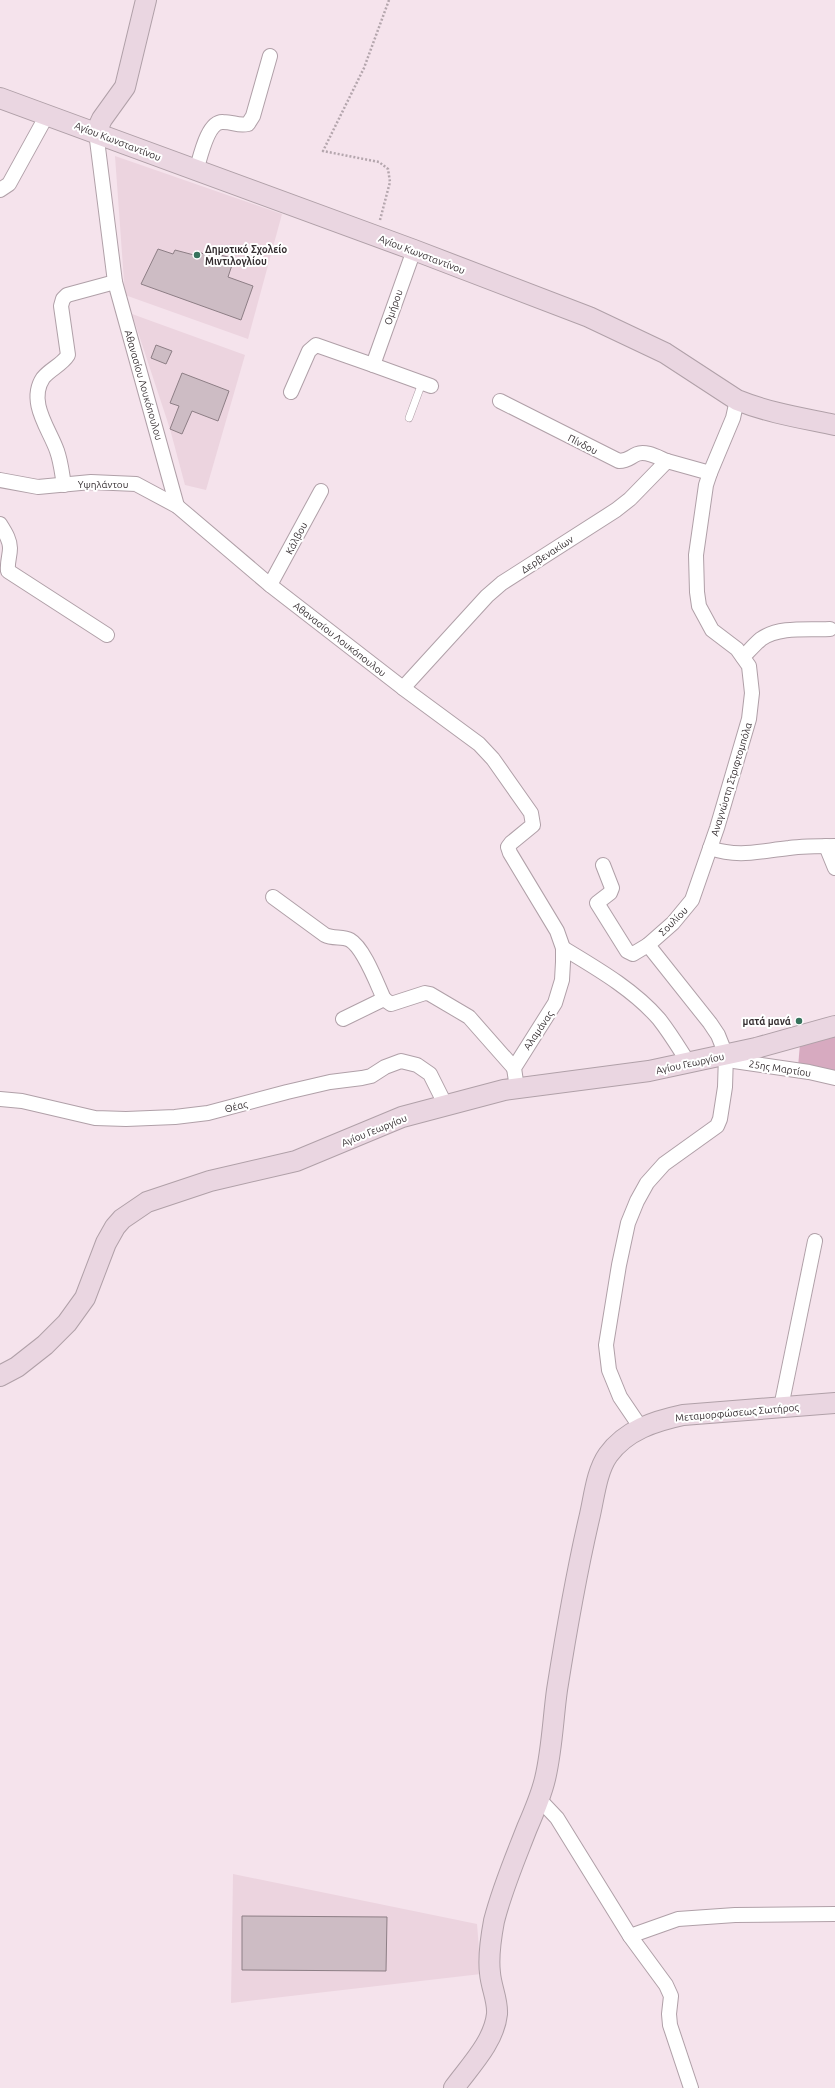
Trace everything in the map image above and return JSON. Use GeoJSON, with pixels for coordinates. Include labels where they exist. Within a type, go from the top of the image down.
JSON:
{"type":"FeatureCollection","features":[{"type":"Feature","properties":{"kind":"street"},"geometry":{"type":"LineString","coordinates":[[96,132],[102,119],[125,87],[146,0]]}},
{"type":"Feature","properties":{"kind":"street"},"geometry":{"type":"LineString","coordinates":[[196,172],[208,134],[213,125],[222,122],[239,126],[248,124],[253,116],[270,56]]}},
{"type":"Feature","properties":{"kind":"street","name":"Αγίου Κωνσταντίνου"},"geometry":{"type":"LineString","coordinates":[[0,98],[96,132],[196,172],[414,250],[589,317],[665,353],[737,400],[775,413],[835,425]]}},
{"type":"Feature","properties":{"kind":"street"},"geometry":{"type":"LineString","coordinates":[[0,190],[9,184],[47,115]]}},
{"type":"Feature","properties":{"kind":"street","name":"Αθανασίου Λουκόπουλου"},"geometry":{"type":"LineString","coordinates":[[96,132],[115,282],[177,506],[270,585],[482,747],[531,813],[533,825],[508,847],[510,853],[557,931],[563,948]]}},
{"type":"Feature","properties":{"kind":"street","name":"Ομήρου"},"geometry":{"type":"LineString","coordinates":[[373,365],[414,250]]}},
{"type":"Feature","properties":{"kind":"street"},"geometry":{"type":"LineString","coordinates":[[64,485],[58,452],[39,410],[39,388],[43,379],[65,361],[68,355],[61,306],[63,299],[67,295],[115,282]]}},
{"type":"Feature","properties":{"kind":"street"},"geometry":{"type":"LineString","coordinates":[[291,392],[309,351],[316,345],[426,384]]}},
{"type":"Feature","properties":{"kind":"street","name":"Αναγνώστη Στριφτομπόλα"},"geometry":{"type":"LineString","coordinates":[[710,848],[749,720],[752,693],[749,666],[737,649],[712,630],[699,606],[696,555],[710,473],[727,435],[737,400]]}},
{"type":"Feature","properties":{"kind":"street","name":"Πίνδου"},"geometry":{"type":"LineString","coordinates":[[500,401],[619,461],[627,461],[637,453],[648,454],[668,461]]}},
{"type":"Feature","properties":{"kind":"street"},"geometry":{"type":"LineString","coordinates":[[668,461],[710,473]]}},
{"type":"Feature","properties":{"kind":"street","name":"Δερβενακίων"},"geometry":{"type":"LineString","coordinates":[[403,688],[487,596],[502,583],[630,500],[668,461]]}},
{"type":"Feature","properties":{"kind":"street","name":"Υψηλάντου"},"geometry":{"type":"LineString","coordinates":[[0,480],[38,487],[91,482],[136,484],[177,506]]}},
{"type":"Feature","properties":{"kind":"street","name":"Κάλβου"},"geometry":{"type":"LineString","coordinates":[[270,585],[321,491]]}},
{"type":"Feature","properties":{"kind":"street"},"geometry":{"type":"LineString","coordinates":[[0,524],[7,535],[10,548],[7,562],[8,571],[108,635]]}},
{"type":"Feature","properties":{"kind":"street"},"geometry":{"type":"LineString","coordinates":[[743,657],[760,639],[768,635],[782,632],[830,629]]}},
{"type":"Feature","properties":{"kind":"street"},"geometry":{"type":"LineString","coordinates":[[710,848],[730,854],[741,854],[788,848],[831,846],[835,868]]}},
{"type":"Feature","properties":{"kind":"street","name":"Σουλίου"},"geometry":{"type":"LineString","coordinates":[[603,865],[612,888],[610,893],[597,903],[627,951],[633,954],[648,945],[673,923],[692,900],[710,848]]}},
{"type":"Feature","properties":{"kind":"street"},"geometry":{"type":"LineString","coordinates":[[273,897],[325,935],[349,939],[358,946],[384,999],[391,1004],[425,993],[430,994],[469,1017],[514,1068],[517,1088]]}},
{"type":"Feature","properties":{"kind":"street"},"geometry":{"type":"LineString","coordinates":[[641,1428],[617,1390],[609,1370],[606,1345],[626,1230],[637,1201],[651,1178],[664,1164],[717,1126],[720,1119],[725,1087],[726,1055],[718,1035],[710,1023],[648,945]]}},
{"type":"Feature","properties":{"kind":"street"},"geometry":{"type":"LineString","coordinates":[[563,948],[598,969],[649,1009],[663,1025],[688,1062]]}},
{"type":"Feature","properties":{"kind":"street","name":"Αλαμάνας"},"geometry":{"type":"LineString","coordinates":[[514,1068],[555,1003],[562,980],[563,948]]}},
{"type":"Feature","properties":{"kind":"street"},"geometry":{"type":"LineString","coordinates":[[342,1019],[384,999]]}},
{"type":"Feature","properties":{"kind":"street","name":"Αγίου Γεωργίου"},"geometry":{"type":"LineString","coordinates":[[0,1376],[17,1367],[45,1345],[67,1323],[85,1298],[111,1234],[122,1219],[147,1202],[210,1181],[296,1161],[402,1118],[446,1106],[517,1088],[649,1071],[726,1055],[835,1026]]}},
{"type":"Feature","properties":{"kind":"street","name":"25ης Μαρτίου"},"geometry":{"type":"LineString","coordinates":[[726,1055],[734,1061],[809,1072],[835,1078]]}},
{"type":"Feature","properties":{"kind":"street","name":"Θέας"},"geometry":{"type":"LineString","coordinates":[[0,1099],[35,1104],[95,1118],[126,1119],[175,1117],[208,1113],[316,1085],[362,1078],[370,1076],[384,1067],[401,1061],[413,1063],[430,1074],[446,1106]]}},
{"type":"Feature","properties":{"kind":"street"},"geometry":{"type":"LineString","coordinates":[[781,1407],[815,1241]]}},
{"type":"Feature","properties":{"kind":"street","name":"Μεταμορφώσεως Σωτήρος"},"geometry":{"type":"LineString","coordinates":[[454,2088],[479,2055],[494,2027],[496,2007],[490,1973],[490,1949],[494,1922],[511,1868],[546,1778],[561,1666],[575,1587],[600,1471],[607,1456],[616,1446],[641,1428],[662,1420],[683,1415],[835,1403]]}},
{"type":"Feature","properties":{"kind":"street"},"geometry":{"type":"LineString","coordinates":[[539,1799],[557,1818],[630,1936],[666,1985],[671,1996],[669,2014],[670,2025],[691,2088]]}},
{"type":"Feature","properties":{"kind":"street"},"geometry":{"type":"LineString","coordinates":[[630,1936],[678,1920],[735,1915],[835,1914]]}},
{"type":"Feature","properties":{"kind":"lane"},"geometry":{"type":"LineString","coordinates":[[409,418],[426,384]]}},
{"type":"Feature","properties":{"kind":"path"},"geometry":{"type":"LineString","coordinates":[[375,236],[390,182],[388,169],[379,162],[323,151],[364,68],[388,0]]}},
{"type":"Feature","properties":{"kind":"shaded area","name":"Δημοτικό Σχολείο Μιντιλογλίου"},"geometry":{"type":"Polygon","coordinates":[[[115,156],[282,214],[248,339],[125,295],[115,156]]]}},
{"type":"Feature","properties":{"kind":"shaded area"},"geometry":{"type":"Polygon","coordinates":[[[132,314],[245,355],[206,490],[185,485],[170,429],[132,314]]]}},
{"type":"Feature","properties":{"kind":"shaded area"},"geometry":{"type":"Polygon","coordinates":[[[835,1033],[835,1073],[798,1067],[800,1044],[835,1033]]]}},
{"type":"Feature","properties":{"kind":"shaded area"},"geometry":{"type":"Polygon","coordinates":[[[233,1874],[477,1924],[481,1974],[231,2003],[233,1874]]]}},
{"type":"Feature","properties":{"kind":"building"},"geometry":{"type":"Polygon","coordinates":[[[158,249],[173,254],[175,250],[194,255],[196,251],[217,259],[218,254],[234,259],[228,277],[253,286],[241,320],[141,284],[158,249]]]}},
{"type":"Feature","properties":{"kind":"building"},"geometry":{"type":"Polygon","coordinates":[[[156,345],[172,351],[166,364],[151,358],[156,345]]]}},
{"type":"Feature","properties":{"kind":"building"},"geometry":{"type":"Polygon","coordinates":[[[182,373],[229,391],[218,421],[192,411],[182,434],[170,429],[179,406],[170,403],[182,373]]]}},
{"type":"Feature","properties":{"kind":"building"},"geometry":{"type":"Polygon","coordinates":[[[242,1916],[387,1917],[386,1971],[242,1970],[242,1916]]]}},
{"type":"Feature","properties":{"kind":"place","name":"Δημοτικό Σχολείο Μιντιλογλίου"},"geometry":{"type":"Point","coordinates":[197,255]}},
{"type":"Feature","properties":{"kind":"place","name":"ματά μανά"},"geometry":{"type":"Point","coordinates":[799,1021]}}]}
